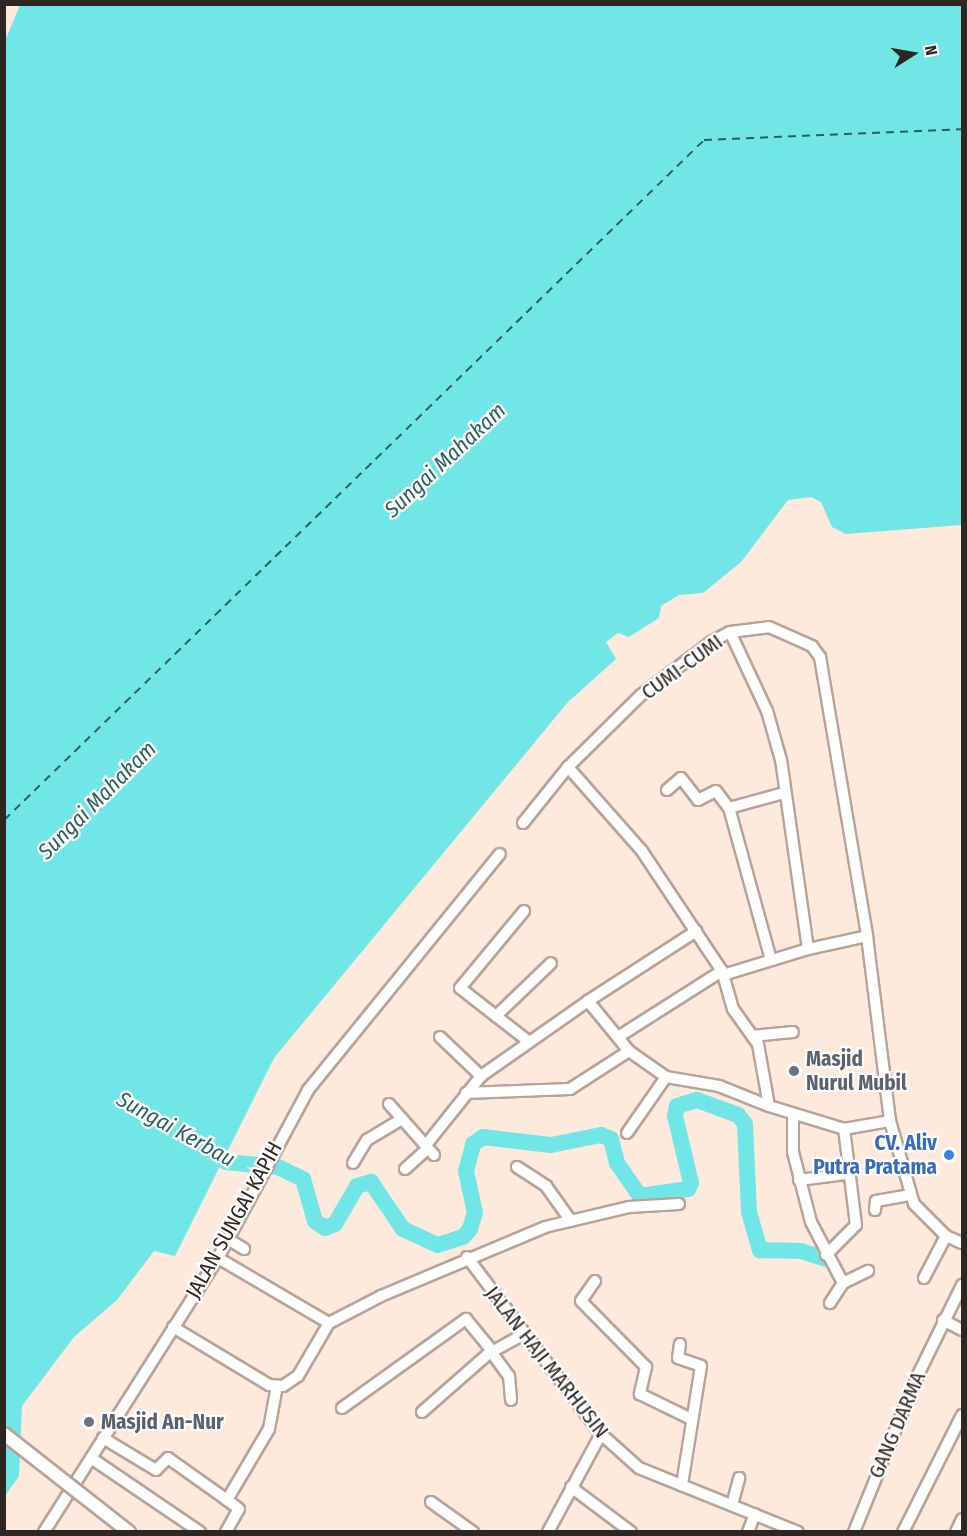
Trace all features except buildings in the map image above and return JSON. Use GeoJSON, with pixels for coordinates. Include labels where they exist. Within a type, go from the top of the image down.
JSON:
{"type":"FeatureCollection","features":[{"type":"Feature","properties":{"kind":"main road"},"geometry":{"type":"LineString","coordinates":[[4,1434],[129,1532]]}},
{"type":"Feature","properties":{"kind":"street","name":"CUMI-CUMI"},"geometry":{"type":"LineString","coordinates":[[523,823],[568,767],[641,695],[730,632],[763,625],[818,651],[867,936],[890,1121],[910,1195],[946,1236],[963,1243]]}},
{"type":"Feature","properties":{"kind":"street"},"geometry":{"type":"LineString","coordinates":[[730,632],[767,711],[784,793],[808,949]]}},
{"type":"Feature","properties":{"kind":"street"},"geometry":{"type":"LineString","coordinates":[[568,767],[642,851],[722,973],[733,1009],[752,1036],[769,1106]]}},
{"type":"Feature","properties":{"kind":"street"},"geometry":{"type":"LineString","coordinates":[[667,790],[680,778],[698,800],[716,791],[729,808],[771,960]]}},
{"type":"Feature","properties":{"kind":"street"},"geometry":{"type":"LineString","coordinates":[[729,808],[784,793]]}},
{"type":"Feature","properties":{"kind":"street","name":"JALAN SUNGAI KAPIH"},"geometry":{"type":"LineString","coordinates":[[44,1532],[218,1258],[271,1154],[308,1090],[419,950],[500,854]]}},
{"type":"Feature","properties":{"kind":"street"},"geometry":{"type":"LineString","coordinates":[[524,911],[460,988],[528,1041]]}},
{"type":"Feature","properties":{"kind":"street"},"geometry":{"type":"LineString","coordinates":[[405,1169],[430,1150],[466,1093],[481,1076],[528,1041],[696,931]]}},
{"type":"Feature","properties":{"kind":"street"},"geometry":{"type":"LineString","coordinates":[[618,1037],[722,973],[808,949],[867,936]]}},
{"type":"Feature","properties":{"kind":"street"},"geometry":{"type":"LineString","coordinates":[[496,1016],[551,963]]}},
{"type":"Feature","properties":{"kind":"street"},"geometry":{"type":"LineString","coordinates":[[588,1001],[629,1051],[666,1077],[719,1086],[793,1115],[844,1129],[890,1121]]}},
{"type":"Feature","properties":{"kind":"street"},"geometry":{"type":"LineString","coordinates":[[752,1036],[793,1032]]}},
{"type":"Feature","properties":{"kind":"street"},"geometry":{"type":"LineString","coordinates":[[440,1036],[481,1076]]}},
{"type":"Feature","properties":{"kind":"street"},"geometry":{"type":"LineString","coordinates":[[466,1093],[570,1089],[629,1051]]}},
{"type":"Feature","properties":{"kind":"street"},"geometry":{"type":"LineString","coordinates":[[627,1133],[666,1077]]}},
{"type":"Feature","properties":{"kind":"street"},"geometry":{"type":"LineString","coordinates":[[389,1104],[430,1150]]}},
{"type":"Feature","properties":{"kind":"street"},"geometry":{"type":"LineString","coordinates":[[793,1115],[798,1180],[826,1255],[843,1283]]}},
{"type":"Feature","properties":{"kind":"street"},"geometry":{"type":"LineString","coordinates":[[353,1163],[367,1140],[402,1119]]}},
{"type":"Feature","properties":{"kind":"street"},"geometry":{"type":"LineString","coordinates":[[826,1255],[856,1225],[846,1174],[844,1129]]}},
{"type":"Feature","properties":{"kind":"street"},"geometry":{"type":"LineString","coordinates":[[517,1167],[546,1186],[571,1221]]}},
{"type":"Feature","properties":{"kind":"street"},"geometry":{"type":"LineString","coordinates":[[798,1180],[846,1174]]}},
{"type":"Feature","properties":{"kind":"street"},"geometry":{"type":"LineString","coordinates":[[875,1209],[876,1201],[910,1195]]}},
{"type":"Feature","properties":{"kind":"street"},"geometry":{"type":"LineString","coordinates":[[277,1386],[298,1376],[329,1323],[467,1257],[571,1221],[629,1207],[679,1204]]}},
{"type":"Feature","properties":{"kind":"street"},"geometry":{"type":"LineString","coordinates":[[924,1278],[946,1236]]}},
{"type":"Feature","properties":{"kind":"street"},"geometry":{"type":"LineString","coordinates":[[228,1239],[244,1249]]}},
{"type":"Feature","properties":{"kind":"street","name":"JALAN HAJI MARHUSIN"},"geometry":{"type":"LineString","coordinates":[[467,1257],[601,1434],[639,1468],[798,1532]]}},
{"type":"Feature","properties":{"kind":"street"},"geometry":{"type":"LineString","coordinates":[[218,1258],[329,1323]]}},
{"type":"Feature","properties":{"kind":"street"},"geometry":{"type":"LineString","coordinates":[[830,1303],[843,1283],[868,1270]]}},
{"type":"Feature","properties":{"kind":"street"},"geometry":{"type":"LineString","coordinates":[[595,1281],[581,1301],[646,1367],[640,1394],[691,1419]]}},
{"type":"Feature","properties":{"kind":"street","name":"GANG DARMA"},"geometry":{"type":"LineString","coordinates":[[854,1532],[943,1320],[963,1285]]}},
{"type":"Feature","properties":{"kind":"street"},"geometry":{"type":"LineString","coordinates":[[342,1408],[466,1319],[509,1376],[512,1400]]}},
{"type":"Feature","properties":{"kind":"street"},"geometry":{"type":"LineString","coordinates":[[943,1320],[963,1330]]}},
{"type":"Feature","properties":{"kind":"street"},"geometry":{"type":"LineString","coordinates":[[173,1327],[277,1386]]}},
{"type":"Feature","properties":{"kind":"street"},"geometry":{"type":"LineString","coordinates":[[422,1412],[493,1352],[524,1334]]}},
{"type":"Feature","properties":{"kind":"street"},"geometry":{"type":"LineString","coordinates":[[680,1344],[678,1358],[701,1365],[682,1485]]}},
{"type":"Feature","properties":{"kind":"street"},"geometry":{"type":"LineString","coordinates":[[227,1500],[268,1429],[277,1386]]}},
{"type":"Feature","properties":{"kind":"street"},"geometry":{"type":"LineString","coordinates":[[903,1532],[963,1414]]}},
{"type":"Feature","properties":{"kind":"street"},"geometry":{"type":"LineString","coordinates":[[548,1532],[601,1434]]}},
{"type":"Feature","properties":{"kind":"street"},"geometry":{"type":"LineString","coordinates":[[103,1438],[156,1470],[168,1458],[239,1509],[226,1532]]}},
{"type":"Feature","properties":{"kind":"street"},"geometry":{"type":"LineString","coordinates":[[91,1458],[200,1532]]}},
{"type":"Feature","properties":{"kind":"street"},"geometry":{"type":"LineString","coordinates":[[732,1505],[739,1478]]}},
{"type":"Feature","properties":{"kind":"street"},"geometry":{"type":"LineString","coordinates":[[571,1487],[631,1532]]}},
{"type":"Feature","properties":{"kind":"street"},"geometry":{"type":"LineString","coordinates":[[431,1502],[472,1532]]}},
{"type":"Feature","properties":{"kind":"street"},"geometry":{"type":"LineString","coordinates":[[748,1532],[755,1514]]}},
{"type":"Feature","properties":{"kind":"street"},"geometry":{"type":"LineString","coordinates":[[956,1532],[963,1519]]}},
{"type":"Feature","properties":{"kind":"water","name":"Sungai Mahakam"},"geometry":{"type":"Polygon","coordinates":[[[20,5],[962,5],[962,525],[846,534],[832,527],[821,502],[811,497],[788,500],[741,562],[703,593],[679,595],[661,606],[659,618],[629,637],[618,633],[606,642],[616,659],[568,702],[274,1058],[175,1256],[154,1251],[117,1300],[74,1337],[22,1406],[19,1476],[5,1496],[4,43],[20,5]]]}},
{"type":"Feature","properties":{"kind":"waterway","name":"Sungai Kerbau"},"geometry":{"type":"LineString","coordinates":[[208,1151],[226,1162],[278,1167],[303,1179],[315,1221],[325,1228],[335,1224],[357,1186],[371,1182],[403,1229],[438,1245],[463,1237],[470,1229],[475,1213],[466,1171],[473,1144],[483,1137],[551,1145],[601,1135],[611,1139],[617,1163],[640,1196],[688,1189],[691,1183],[675,1116],[677,1106],[697,1100],[738,1115],[745,1124],[749,1212],[760,1250],[801,1251],[825,1259]]}},
{"type":"Feature","properties":{"kind":"ferry route"},"geometry":{"type":"LineString","coordinates":[[4,820],[704,140],[962,129]]}},
{"type":"Feature","properties":{"kind":"place","name":"Masjid Nurul Mubil"},"geometry":{"type":"Point","coordinates":[794,1071]}},
{"type":"Feature","properties":{"kind":"place","name":"CV. Aliv Putra Pratama"},"geometry":{"type":"Point","coordinates":[949,1155]}},
{"type":"Feature","properties":{"kind":"place","name":"Masjid An-Nur"},"geometry":{"type":"Point","coordinates":[89,1422]}}]}
